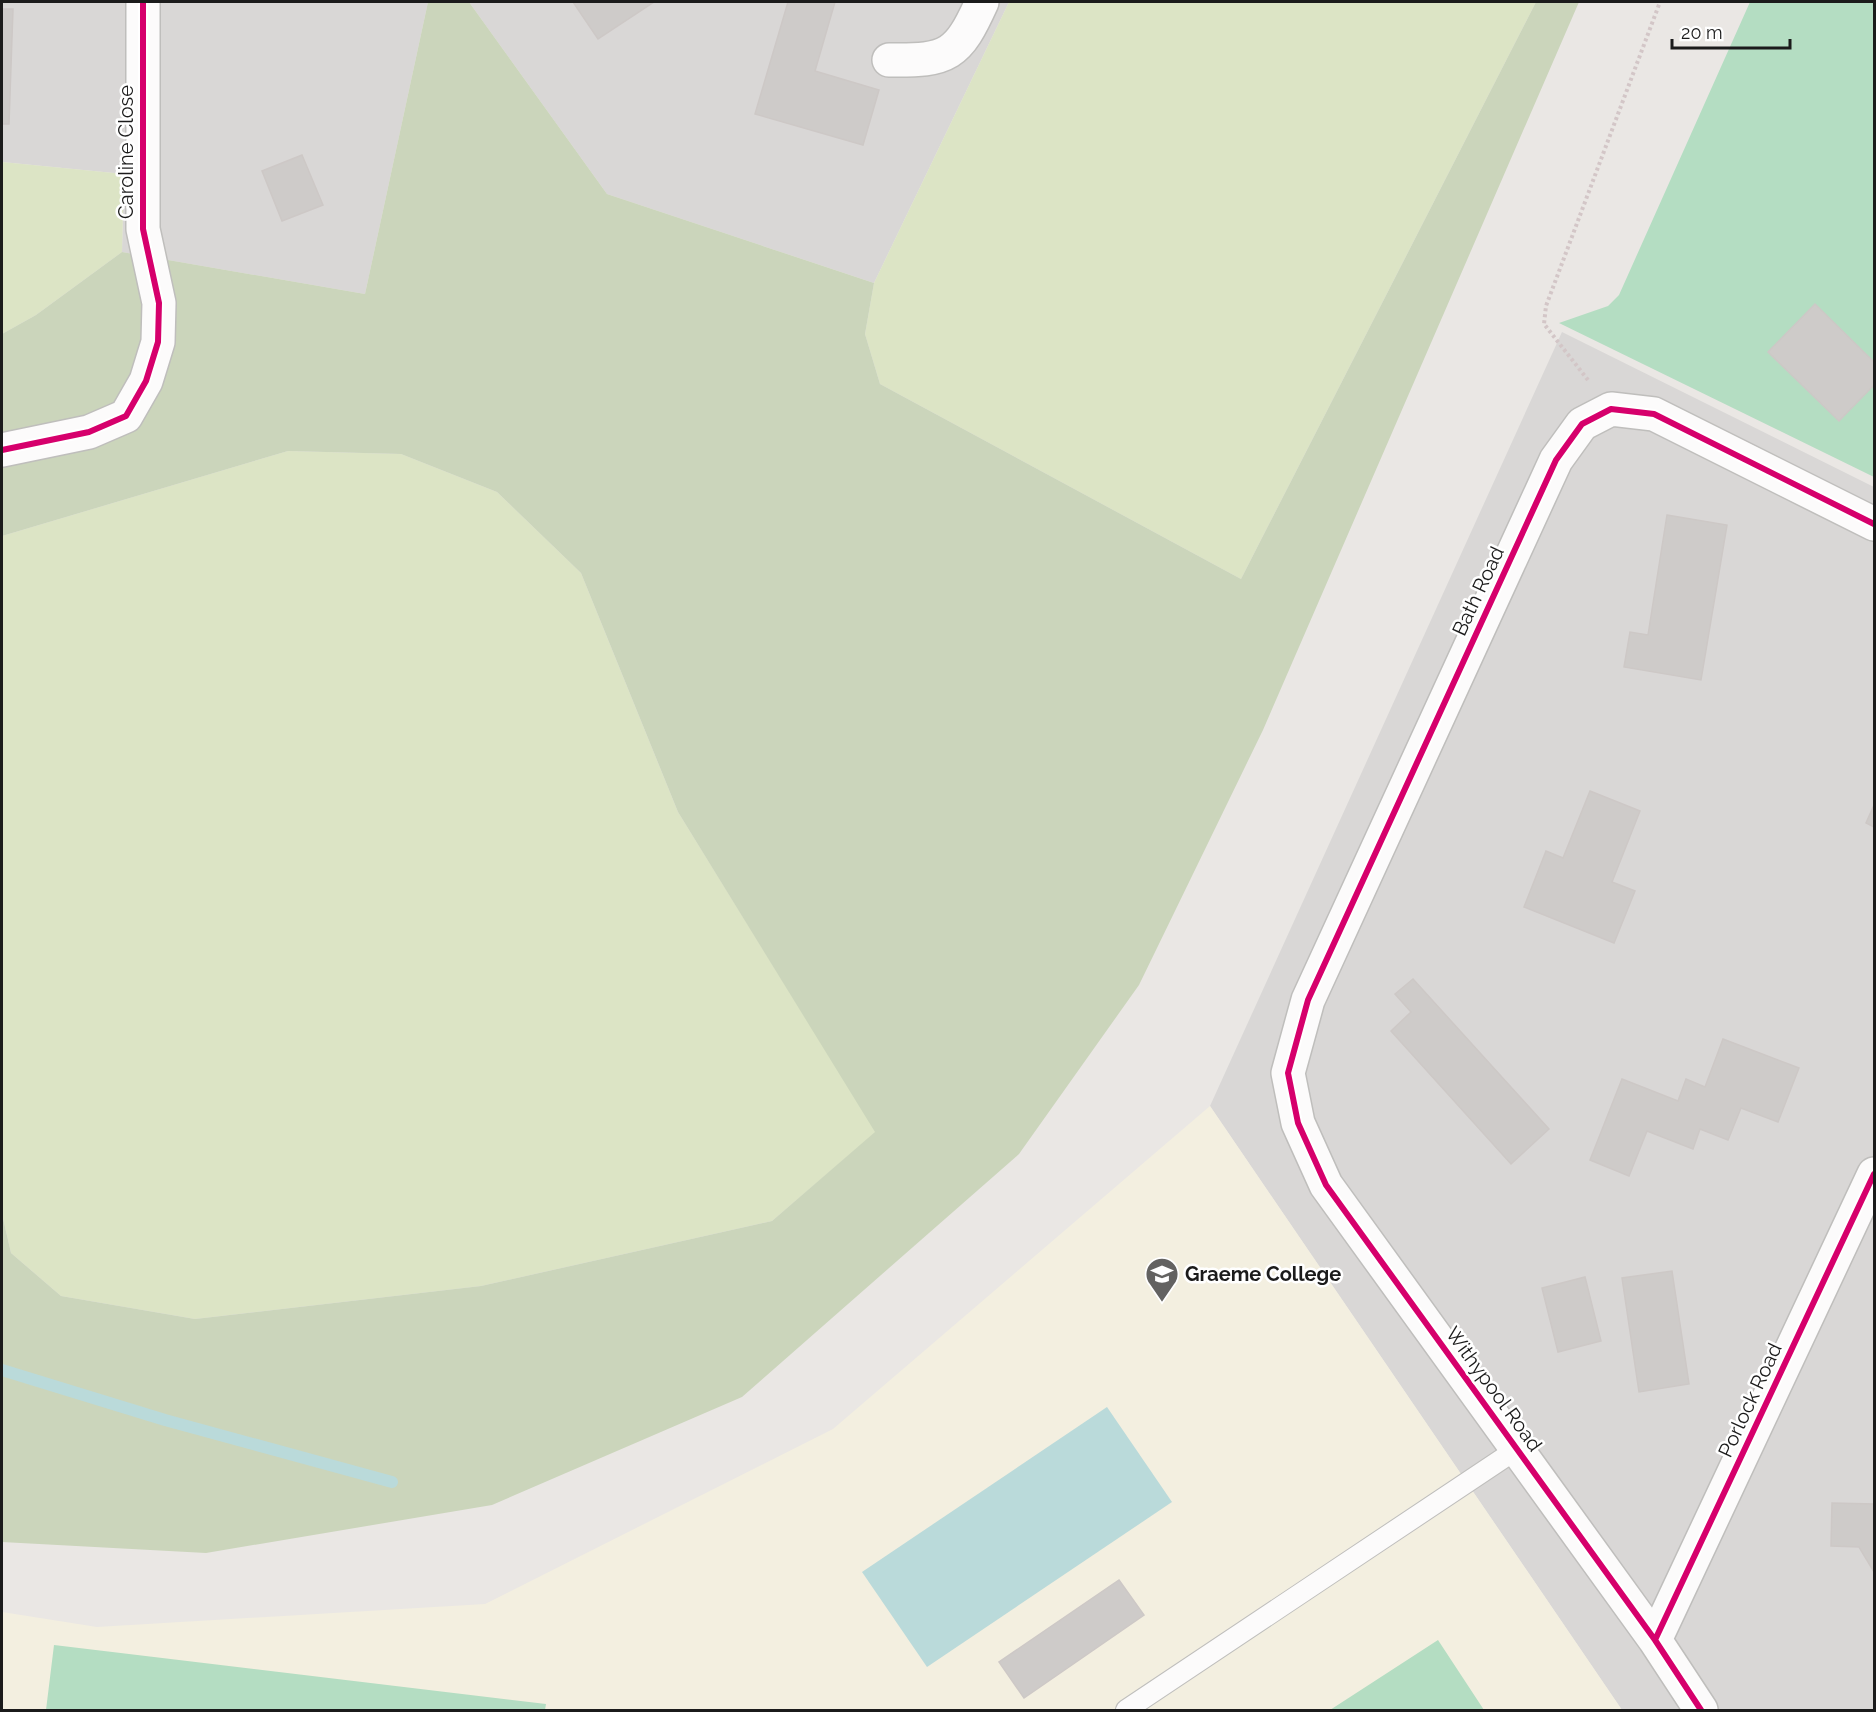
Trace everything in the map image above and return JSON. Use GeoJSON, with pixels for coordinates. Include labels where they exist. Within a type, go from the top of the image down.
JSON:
{"type":"FeatureCollection","features":[{"type":"Feature","properties":{"kind":"street","name":"Caroline Close"},"geometry":{"type":"LineString","coordinates":[[2,450],[89,432],[126,416],[146,381],[158,342],[159,303],[143,229],[143,2]]}},
{"type":"Feature","properties":{"kind":"street"},"geometry":{"type":"LineString","coordinates":[[889,60],[931,59],[949,53],[962,41],[982,2]]}},
{"type":"Feature","properties":{"kind":"street"},"geometry":{"type":"LineString","coordinates":[[1611,409],[1654,414],[1875,524]]}},
{"type":"Feature","properties":{"kind":"street","name":"Bath Road"},"geometry":{"type":"LineString","coordinates":[[1288,1073],[1308,1000],[1556,460],[1582,424],[1611,409]]}},
{"type":"Feature","properties":{"kind":"street","name":"Withypool Road"},"geometry":{"type":"LineString","coordinates":[[1288,1073],[1298,1123],[1326,1185],[1655,1640],[1701,1710]]}},
{"type":"Feature","properties":{"kind":"street","name":"Porlock Road"},"geometry":{"type":"LineString","coordinates":[[1655,1640],[1875,1174]]}},
{"type":"Feature","properties":{"kind":"lane"},"geometry":{"type":"LineString","coordinates":[[1126,1710],[1517,1449]]}},
{"type":"Feature","properties":{"kind":"path"},"geometry":{"type":"LineString","coordinates":[[1611,409],[1544,324],[1546,306],[1660,2]]}},
{"type":"Feature","properties":{"kind":"shaded area"},"geometry":{"type":"Polygon","coordinates":[[[2,2],[428,2],[365,294],[122,252],[124,174],[2,162],[2,2]]]}},
{"type":"Feature","properties":{"kind":"shaded area"},"geometry":{"type":"Polygon","coordinates":[[[469,2],[1009,2],[874,283],[607,194],[469,2]]]}},
{"type":"Feature","properties":{"kind":"shaded area"},"geometry":{"type":"Polygon","coordinates":[[[1562,332],[1874,487],[1874,1710],[1622,1710],[1210,1106],[1562,332]]]}},
{"type":"Feature","properties":{"kind":"shaded area","name":"Graeme College"},"geometry":{"type":"Polygon","coordinates":[[[1210,1106],[1622,1710],[2,1710],[2,1612],[97,1627],[485,1604],[833,1429],[1210,1106]]]}},
{"type":"Feature","properties":{"kind":"green space"},"geometry":{"type":"Polygon","coordinates":[[[428,2],[469,2],[607,194],[874,283],[865,334],[880,384],[1241,579],[1536,2],[1579,2],[1263,730],[1139,985],[1019,1154],[742,1397],[492,1505],[206,1553],[2,1542],[2,1214],[11,1253],[61,1296],[195,1319],[481,1286],[772,1221],[875,1132],[678,812],[581,573],[497,492],[401,454],[288,451],[2,536],[2,334],[36,315],[122,252],[365,294],[428,2]]]}},
{"type":"Feature","properties":{"kind":"green space"},"geometry":{"type":"Polygon","coordinates":[[[1009,2],[1536,2],[1241,579],[880,384],[865,334],[874,283],[1009,2]]]}},
{"type":"Feature","properties":{"kind":"green space"},"geometry":{"type":"Polygon","coordinates":[[[1750,2],[1874,2],[1874,477],[1559,323],[1608,306],[1619,295],[1750,2]]]}},
{"type":"Feature","properties":{"kind":"green space"},"geometry":{"type":"Polygon","coordinates":[[[2,162],[124,174],[122,252],[36,315],[2,334],[2,162]]]}},
{"type":"Feature","properties":{"kind":"green space"},"geometry":{"type":"Polygon","coordinates":[[[288,451],[401,454],[497,492],[581,573],[678,812],[876,1132],[772,1221],[481,1286],[195,1319],[61,1296],[11,1253],[2,1214],[2,536],[288,451]]]}},
{"type":"Feature","properties":{"kind":"green space"},"geometry":{"type":"Polygon","coordinates":[[[1438,1640],[1484,1710],[1330,1710],[1438,1640]]]}},
{"type":"Feature","properties":{"kind":"green space"},"geometry":{"type":"Polygon","coordinates":[[[54,1645],[546,1704],[545,1710],[46,1710],[54,1645]]]}},
{"type":"Feature","properties":{"kind":"water"},"geometry":{"type":"Polygon","coordinates":[[[1107,1407],[1172,1502],[927,1667],[862,1572],[1107,1407]]]}},
{"type":"Feature","properties":{"kind":"building"},"geometry":{"type":"Polygon","coordinates":[[[573,2],[654,2],[598,39],[573,2]]]}},
{"type":"Feature","properties":{"kind":"building"},"geometry":{"type":"Polygon","coordinates":[[[788,2],[835,2],[815,71],[879,90],[863,145],[755,114],[788,2]]]}},
{"type":"Feature","properties":{"kind":"building"},"geometry":{"type":"Polygon","coordinates":[[[2,9],[13,9],[9,124],[2,124],[2,9]]]}},
{"type":"Feature","properties":{"kind":"building"},"geometry":{"type":"Polygon","coordinates":[[[302,155],[323,205],[282,221],[262,171],[302,155]]]}},
{"type":"Feature","properties":{"kind":"building"},"geometry":{"type":"Polygon","coordinates":[[[1815,304],[1874,362],[1874,385],[1839,421],[1768,352],[1815,304]]]}},
{"type":"Feature","properties":{"kind":"building"},"geometry":{"type":"Polygon","coordinates":[[[1667,515],[1727,525],[1701,680],[1624,667],[1630,632],[1648,635],[1667,515]]]}},
{"type":"Feature","properties":{"kind":"building"},"geometry":{"type":"Polygon","coordinates":[[[1590,791],[1640,811],[1612,882],[1635,891],[1614,943],[1524,907],[1546,851],[1563,858],[1590,791]]]}},
{"type":"Feature","properties":{"kind":"building"},"geometry":{"type":"Polygon","coordinates":[[[1874,805],[1874,827],[1866,823],[1874,805]]]}},
{"type":"Feature","properties":{"kind":"building"},"geometry":{"type":"Polygon","coordinates":[[[1413,979],[1549,1129],[1511,1164],[1391,1031],[1411,1012],[1395,994],[1413,979]]]}},
{"type":"Feature","properties":{"kind":"building"},"geometry":{"type":"Polygon","coordinates":[[[1723,1039],[1799,1068],[1778,1122],[1741,1108],[1728,1140],[1700,1129],[1693,1149],[1647,1131],[1629,1176],[1590,1160],[1622,1079],[1678,1101],[1686,1079],[1705,1087],[1723,1039]]]}},
{"type":"Feature","properties":{"kind":"building"},"geometry":{"type":"Polygon","coordinates":[[[1672,1271],[1689,1384],[1639,1392],[1622,1278],[1672,1271]]]}},
{"type":"Feature","properties":{"kind":"building"},"geometry":{"type":"Polygon","coordinates":[[[1585,1277],[1601,1341],[1558,1352],[1542,1288],[1585,1277]]]}},
{"type":"Feature","properties":{"kind":"building"},"geometry":{"type":"Polygon","coordinates":[[[1832,1503],[1874,1504],[1874,1572],[1859,1547],[1831,1546],[1832,1503]]]}},
{"type":"Feature","properties":{"kind":"building"},"geometry":{"type":"Polygon","coordinates":[[[1119,1580],[1144,1615],[1024,1698],[999,1662],[1119,1580]]]}},
{"type":"Feature","properties":{"kind":"waterway"},"geometry":{"type":"LineString","coordinates":[[2,1370],[165,1420],[392,1482]]}},
{"type":"Feature","properties":{"kind":"cycle path"},"geometry":{"type":"LineString","coordinates":[[2,450],[89,432],[126,416],[146,381],[158,342],[159,303],[143,229],[143,2]]}},
{"type":"Feature","properties":{"kind":"cycle path"},"geometry":{"type":"LineString","coordinates":[[1701,1710],[1655,1640],[1326,1185],[1298,1123],[1288,1073],[1308,1000],[1556,460],[1582,424],[1611,409],[1654,414],[1874,524]]}},
{"type":"Feature","properties":{"kind":"cycle path"},"geometry":{"type":"LineString","coordinates":[[1655,1640],[1874,1174]]}},
{"type":"Feature","properties":{"kind":"place","name":"Graeme College"},"geometry":{"type":"Point","coordinates":[1162,1303]}}]}
